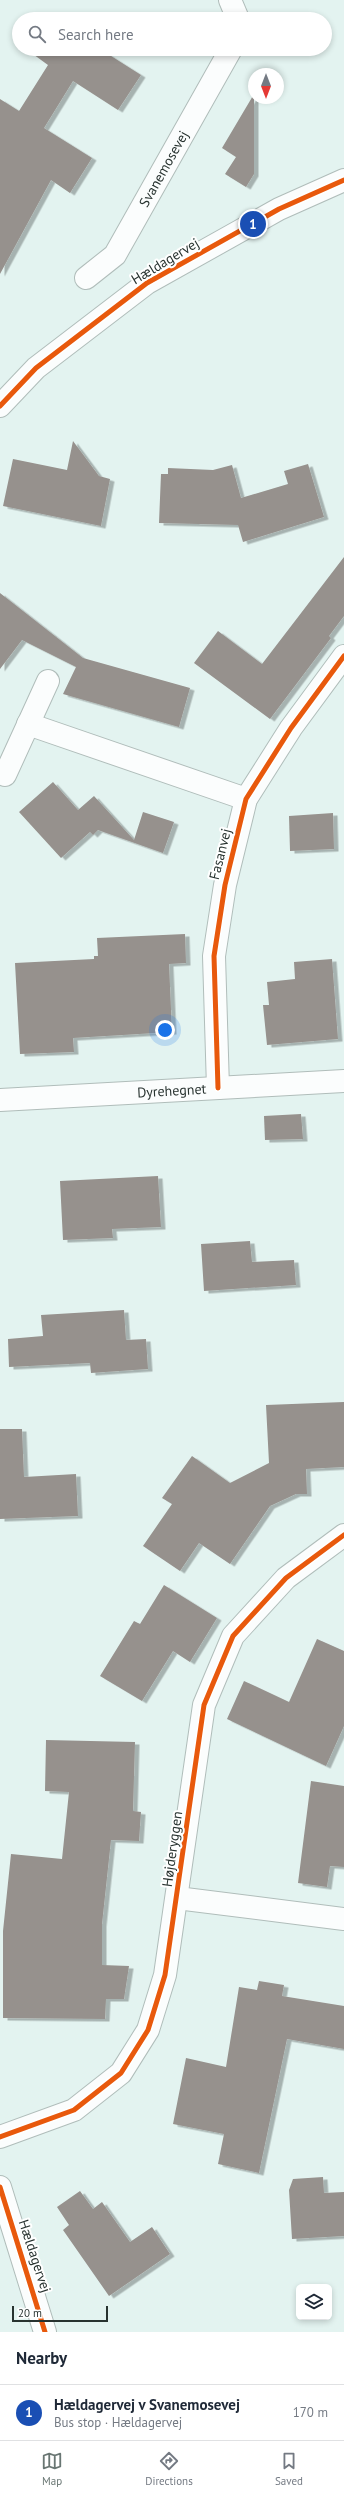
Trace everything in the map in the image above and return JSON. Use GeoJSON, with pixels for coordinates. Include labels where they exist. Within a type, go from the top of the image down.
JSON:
{"type":"FeatureCollection","features":[{"type":"Feature","properties":{"kind":"street"},"geometry":{"type":"LineString","coordinates":[[230,0],[235,12]]}},
{"type":"Feature","properties":{"kind":"street","name":"Svanemosevej"},"geometry":{"type":"LineString","coordinates":[[86,278],[115,255],[227,56]]}},
{"type":"Feature","properties":{"kind":"street","name":"Hældagervej"},"geometry":{"type":"LineString","coordinates":[[0,406],[36,368],[147,283],[279,209],[344,180]]}},
{"type":"Feature","properties":{"kind":"street","name":"Fasanvej"},"geometry":{"type":"LineString","coordinates":[[218,1088],[214,956],[225,885],[246,799],[291,728],[344,656]]}},
{"type":"Feature","properties":{"kind":"street"},"geometry":{"type":"LineString","coordinates":[[5,775],[48,681]]}},
{"type":"Feature","properties":{"kind":"street"},"geometry":{"type":"LineString","coordinates":[[28,724],[246,799]]}},
{"type":"Feature","properties":{"kind":"street","name":"Dyrehegnet"},"geometry":{"type":"LineString","coordinates":[[0,1100],[344,1082]]}},
{"type":"Feature","properties":{"kind":"street","name":"Højderyggen"},"geometry":{"type":"LineString","coordinates":[[0,2137],[74,2110],[121,2073],[148,2030],[165,1975],[204,1705],[233,1636],[286,1578],[344,1535]]}},
{"type":"Feature","properties":{"kind":"street","name":"Højderyggen"},"geometry":{"type":"LineString","coordinates":[[177,1898],[344,1919]]}},
{"type":"Feature","properties":{"kind":"street","name":"Hældagervej"},"geometry":{"type":"LineString","coordinates":[[0,2187],[44,2332]]}},
{"type":"Feature","properties":{"kind":"building"},"geometry":{"type":"Polygon","coordinates":[[[36,56],[111,56],[141,75],[118,110],[73,81],[44,128],[92,158],[70,193],[51,180],[0,274],[0,99],[19,111],[48,65],[36,56]]]}},
{"type":"Feature","properties":{"kind":"building"},"geometry":{"type":"Polygon","coordinates":[[[248,104],[254,104],[254,174],[246,187],[225,174],[236,157],[222,148],[248,104]]]}},
{"type":"Feature","properties":{"kind":"building"},"geometry":{"type":"Polygon","coordinates":[[[73,441],[99,476],[110,479],[101,526],[3,506],[13,459],[67,470],[73,441]]]}},
{"type":"Feature","properties":{"kind":"building"},"geometry":{"type":"Polygon","coordinates":[[[308,464],[324,517],[243,542],[238,525],[159,523],[161,474],[168,474],[168,468],[213,470],[232,465],[241,498],[288,484],[284,471],[308,464]]]}},
{"type":"Feature","properties":{"kind":"building"},"geometry":{"type":"Polygon","coordinates":[[[344,557],[344,616],[329,636],[331,638],[270,719],[194,663],[218,631],[262,664],[344,557]]]}},
{"type":"Feature","properties":{"kind":"building"},"geometry":{"type":"Polygon","coordinates":[[[0,593],[83,658],[190,688],[179,727],[63,694],[76,667],[22,640],[0,669],[0,593]]]}},
{"type":"Feature","properties":{"kind":"building"},"geometry":{"type":"Polygon","coordinates":[[[53,782],[78,810],[94,796],[134,840],[143,812],[174,822],[163,853],[98,830],[93,835],[90,832],[61,858],[19,812],[53,782]]]}},
{"type":"Feature","properties":{"kind":"building"},"geometry":{"type":"Polygon","coordinates":[[[333,813],[334,849],[290,851],[289,816],[333,813]]]}},
{"type":"Feature","properties":{"kind":"building"},"geometry":{"type":"Polygon","coordinates":[[[185,934],[186,963],[169,964],[172,1032],[73,1038],[74,1052],[20,1054],[15,963],[94,959],[94,956],[98,956],[97,938],[185,934]]]}},
{"type":"Feature","properties":{"kind":"building"},"geometry":{"type":"Polygon","coordinates":[[[332,959],[338,1039],[267,1045],[263,1005],[269,1005],[267,982],[295,979],[294,962],[332,959]]]}},
{"type":"Feature","properties":{"kind":"building"},"geometry":{"type":"Polygon","coordinates":[[[301,1114],[303,1139],[265,1140],[264,1116],[301,1114]]]}},
{"type":"Feature","properties":{"kind":"building"},"geometry":{"type":"Polygon","coordinates":[[[158,1176],[161,1227],[112,1229],[113,1238],[63,1240],[60,1181],[158,1176]]]}},
{"type":"Feature","properties":{"kind":"building"},"geometry":{"type":"Polygon","coordinates":[[[250,1241],[252,1262],[294,1260],[296,1285],[204,1291],[201,1244],[250,1241]]]}},
{"type":"Feature","properties":{"kind":"building"},"geometry":{"type":"Polygon","coordinates":[[[124,1310],[126,1340],[146,1339],[148,1369],[91,1373],[90,1363],[9,1367],[8,1339],[43,1336],[41,1315],[124,1310]]]}},
{"type":"Feature","properties":{"kind":"building"},"geometry":{"type":"Polygon","coordinates":[[[344,1402],[344,1467],[306,1469],[307,1494],[296,1494],[270,1506],[230,1564],[199,1543],[180,1571],[143,1546],[172,1504],[162,1498],[192,1456],[230,1483],[269,1463],[266,1405],[344,1402]]]}},
{"type":"Feature","properties":{"kind":"building"},"geometry":{"type":"Polygon","coordinates":[[[0,1429],[22,1429],[24,1477],[76,1474],[78,1516],[0,1519],[0,1429]]]}},
{"type":"Feature","properties":{"kind":"building"},"geometry":{"type":"Polygon","coordinates":[[[164,1585],[217,1618],[190,1662],[173,1651],[142,1701],[100,1676],[134,1621],[140,1624],[164,1585]]]}},
{"type":"Feature","properties":{"kind":"building"},"geometry":{"type":"Polygon","coordinates":[[[317,1639],[344,1651],[344,1726],[326,1766],[227,1719],[244,1681],[289,1702],[317,1639]]]}},
{"type":"Feature","properties":{"kind":"building"},"geometry":{"type":"Polygon","coordinates":[[[46,1740],[135,1742],[133,1811],[141,1812],[139,1841],[111,1840],[102,1924],[102,1965],[129,1966],[124,1999],[106,1999],[105,2019],[3,2018],[3,1931],[11,1854],[62,1859],[69,1792],[45,1791],[46,1740]]]}},
{"type":"Feature","properties":{"kind":"building"},"geometry":{"type":"Polygon","coordinates":[[[311,1781],[344,1786],[344,1867],[330,1866],[327,1887],[298,1883],[311,1781]]]}},
{"type":"Feature","properties":{"kind":"building"},"geometry":{"type":"Polygon","coordinates":[[[259,1981],[284,1985],[282,1996],[344,2006],[344,2049],[287,2039],[259,2173],[218,2164],[224,2134],[173,2124],[186,2058],[226,2067],[239,1987],[257,1990],[259,1981]]]}},
{"type":"Feature","properties":{"kind":"building"},"geometry":{"type":"Polygon","coordinates":[[[323,2177],[324,2193],[344,2192],[344,2236],[292,2239],[289,2190],[293,2179],[323,2177]]]}},
{"type":"Feature","properties":{"kind":"building"},"geometry":{"type":"Polygon","coordinates":[[[80,2191],[93,2209],[102,2202],[130,2242],[152,2227],[170,2254],[109,2296],[63,2230],[69,2225],[57,2207],[80,2191]]]}},
{"type":"Feature","properties":{"kind":"cycle path"},"geometry":{"type":"LineString","coordinates":[[0,406],[36,368],[147,283],[279,209],[344,180]]}},
{"type":"Feature","properties":{"kind":"cycle path"},"geometry":{"type":"LineString","coordinates":[[218,1088],[214,956],[225,885],[246,799],[291,728],[344,656]]}},
{"type":"Feature","properties":{"kind":"cycle path"},"geometry":{"type":"LineString","coordinates":[[0,2137],[74,2110],[121,2073],[148,2030],[165,1975],[204,1705],[233,1636],[286,1578],[344,1535]]}},
{"type":"Feature","properties":{"kind":"cycle path"},"geometry":{"type":"LineString","coordinates":[[0,2187],[45,2332]]}},
{"type":"Feature","properties":{"kind":"place","name":"Hældagervej v Svanemosevej"},"geometry":{"type":"Point","coordinates":[253,224]}}]}
